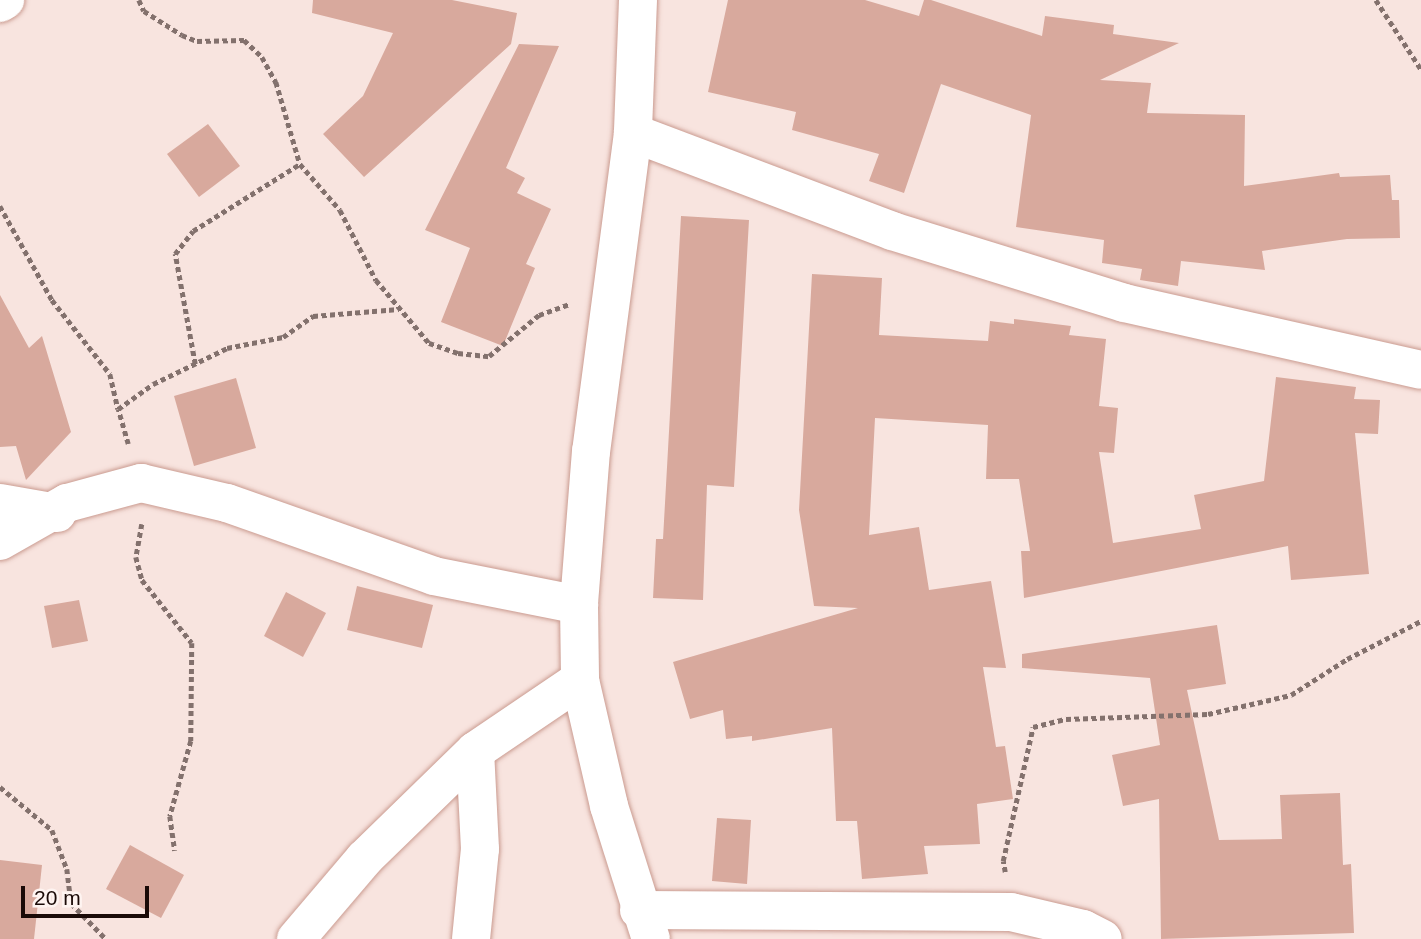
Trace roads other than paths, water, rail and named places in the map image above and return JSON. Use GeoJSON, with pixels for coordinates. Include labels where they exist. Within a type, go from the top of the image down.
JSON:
{"type":"FeatureCollection","features":[{"type":"Feature","properties":{"kind":"street"},"geometry":{"type":"LineString","coordinates":[[0,3],[5,0]]}},
{"type":"Feature","properties":{"kind":"street"},"geometry":{"type":"LineString","coordinates":[[638,0],[633,133],[612,288],[579,605],[580,680],[609,806],[645,925],[1016,925],[1083,929],[1103,939]]}},
{"type":"Feature","properties":{"kind":"street"},"geometry":{"type":"LineString","coordinates":[[633,133],[892,231],[1124,303],[1421,370]]}},
{"type":"Feature","properties":{"kind":"street"},"geometry":{"type":"LineString","coordinates":[[0,541],[57,513],[67,503],[141,483],[227,503],[434,576],[579,605]]}},
{"type":"Feature","properties":{"kind":"street"},"geometry":{"type":"LineString","coordinates":[[0,503],[57,513]]}},
{"type":"Feature","properties":{"kind":"street"},"geometry":{"type":"LineString","coordinates":[[296,939],[364,859],[475,751],[580,680]]}},
{"type":"Feature","properties":{"kind":"street"},"geometry":{"type":"LineString","coordinates":[[471,939],[480,849],[475,751]]}}]}
